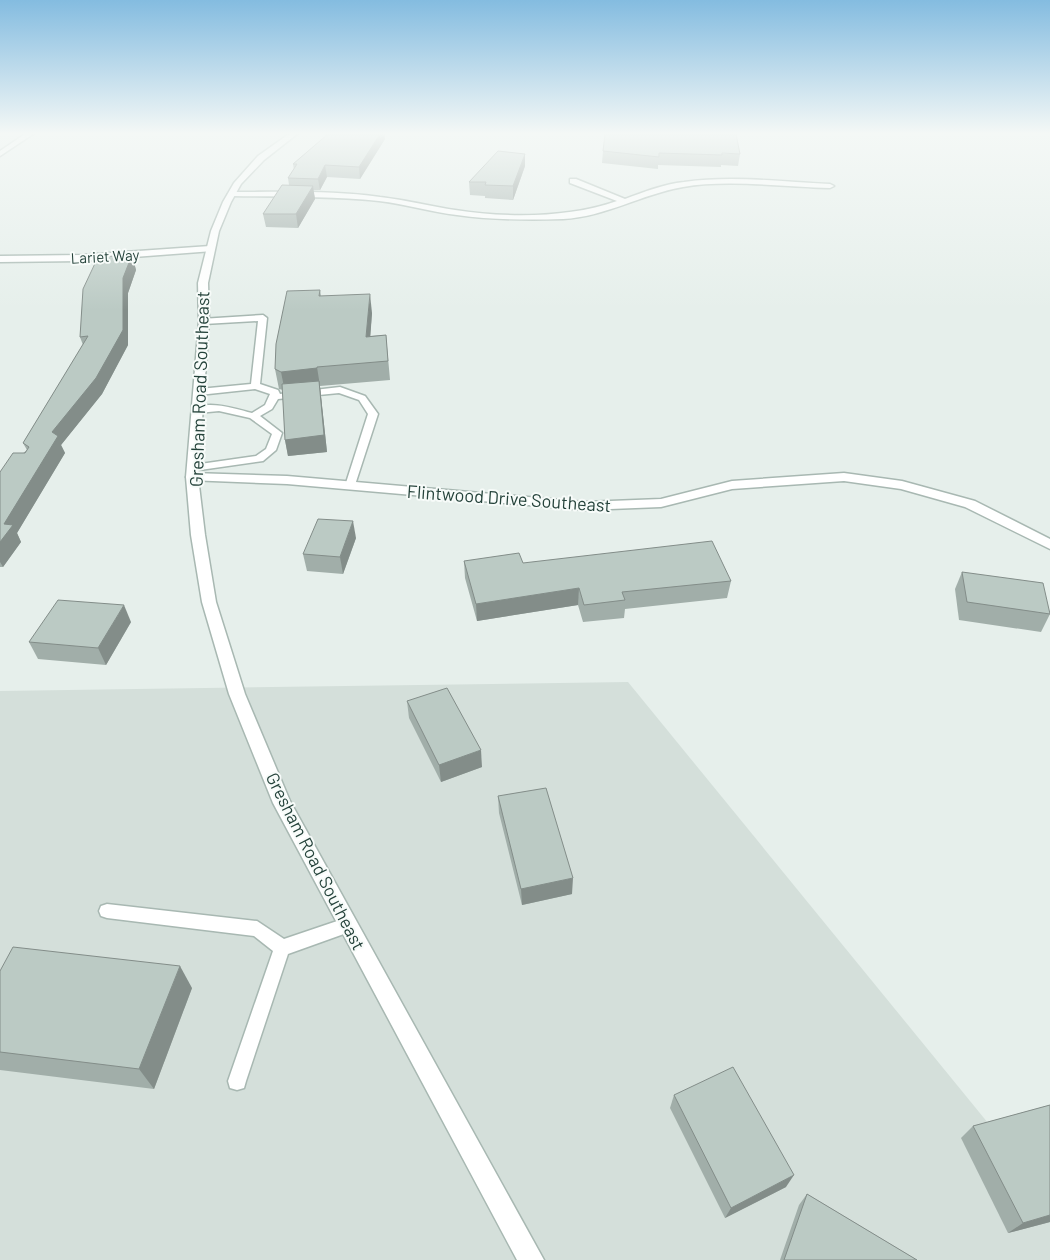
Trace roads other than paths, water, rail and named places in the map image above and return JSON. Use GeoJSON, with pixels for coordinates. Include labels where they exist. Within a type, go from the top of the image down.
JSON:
{"type":"FeatureCollection","features":[{"type":"Feature","properties":{"kind":"street"},"geometry":{"type":"LineString","coordinates":[[603,193],[624,201]]}},
{"type":"Feature","properties":{"kind":"street"},"geometry":{"type":"LineString","coordinates":[[232,194],[348,196],[381,199],[458,213],[518,217],[566,216],[602,209],[649,193]]}},
{"type":"Feature","properties":{"kind":"street","name":"Gresham Road Southeast"},"geometry":{"type":"LineString","coordinates":[[232,194],[215,231],[203,283],[204,322],[193,473],[198,535],[210,602],[236,694],[282,803],[531,1260]]}},
{"type":"Feature","properties":{"kind":"street","name":"Lariet Way"},"geometry":{"type":"LineString","coordinates":[[0,259],[82,258],[210,250]]}},
{"type":"Feature","properties":{"kind":"street","name":"Flintwood Drive Southeast"},"geometry":{"type":"LineString","coordinates":[[193,473],[585,506],[661,503],[732,485],[844,477],[902,485],[970,504],[1050,545]]}},
{"type":"Feature","properties":{"kind":"lane"},"geometry":{"type":"LineString","coordinates":[[204,322],[263,318],[255,386]]}},
{"type":"Feature","properties":{"kind":"lane"},"geometry":{"type":"LineString","coordinates":[[200,392],[255,386],[275,392],[275,397],[269,407],[253,416]]}},
{"type":"Feature","properties":{"kind":"lane"},"geometry":{"type":"LineString","coordinates":[[275,397],[340,390],[362,398],[373,414],[350,486]]}},
{"type":"Feature","properties":{"kind":"lane"},"geometry":{"type":"LineString","coordinates":[[193,473],[259,459],[271,450],[278,433],[253,416],[219,408],[198,410]]}},
{"type":"Feature","properties":{"kind":"lane"},"geometry":{"type":"LineString","coordinates":[[107,911],[257,929],[282,948]]}},
{"type":"Feature","properties":{"kind":"lane"},"geometry":{"type":"LineString","coordinates":[[282,948],[349,925]]}},
{"type":"Feature","properties":{"kind":"lane"},"geometry":{"type":"LineString","coordinates":[[237,1081],[282,948]]}}]}
